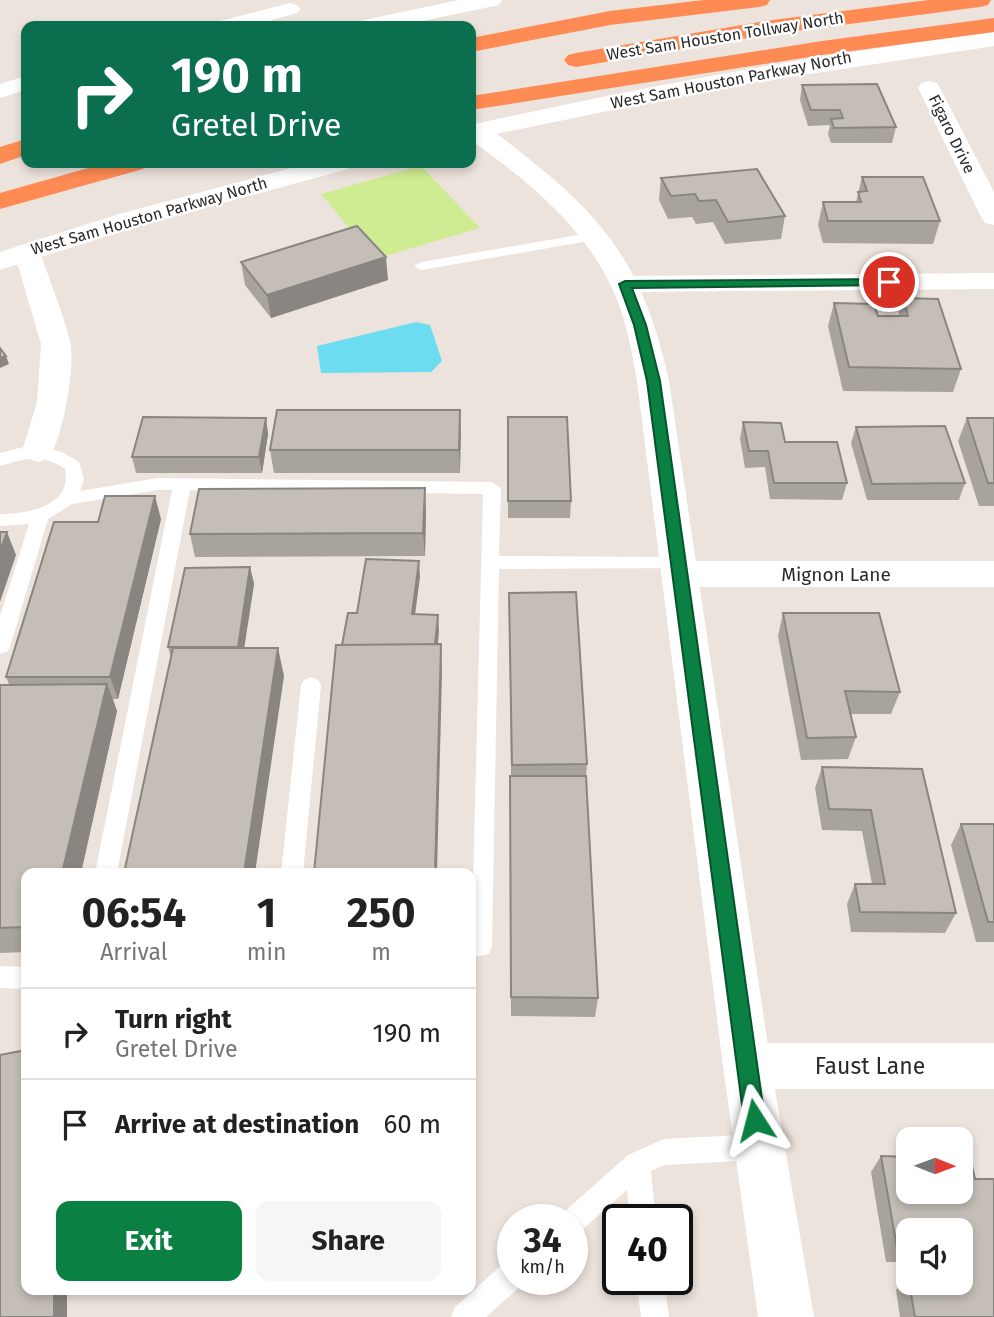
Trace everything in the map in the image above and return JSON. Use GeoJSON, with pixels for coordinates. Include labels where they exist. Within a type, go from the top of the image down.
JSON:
{"type":"FeatureCollection","features":[{"type":"Feature","properties":{"kind":"highway"},"geometry":{"type":"LineString","coordinates":[[555,7],[592,0]]}},
{"type":"Feature","properties":{"kind":"highway","name":"West Sam Houston Tollway North"},"geometry":{"type":"LineString","coordinates":[[476,44],[610,18],[759,0]]}},
{"type":"Feature","properties":{"kind":"highway","name":"West Sam Houston Tollway North"},"geometry":{"type":"LineString","coordinates":[[560,63],[778,26],[980,0]]}},
{"type":"Feature","properties":{"kind":"highway"},"geometry":{"type":"LineString","coordinates":[[467,21],[498,8]]}},
{"type":"Feature","properties":{"kind":"highway"},"geometry":{"type":"LineString","coordinates":[[476,123],[822,48],[994,25]]}},
{"type":"Feature","properties":{"kind":"highway"},"geometry":{"type":"LineString","coordinates":[[0,156],[21,150]]}},
{"type":"Feature","properties":{"kind":"highway"},"geometry":{"type":"LineString","coordinates":[[0,201],[116,168]]}},
{"type":"Feature","properties":{"kind":"street"},"geometry":{"type":"LineString","coordinates":[[403,21],[498,8]]}},
{"type":"Feature","properties":{"kind":"street"},"geometry":{"type":"LineString","coordinates":[[246,21],[290,9]]}},
{"type":"Feature","properties":{"kind":"street","name":"West Sam Houston Parkway North"},"geometry":{"type":"LineString","coordinates":[[476,123],[721,79],[910,49],[994,39]]}},
{"type":"Feature","properties":{"kind":"street"},"geometry":{"type":"LineString","coordinates":[[0,91],[21,85]]}},
{"type":"Feature","properties":{"kind":"street","name":"Figaro Drive"},"geometry":{"type":"LineString","coordinates":[[929,88],[994,217]]}},
{"type":"Feature","properties":{"kind":"street"},"geometry":{"type":"LineString","coordinates":[[476,127],[561,197],[596,236],[625,284],[640,325],[653,381],[747,1066],[786,1317]]}},
{"type":"Feature","properties":{"kind":"street","name":"West Sam Houston Parkway North"},"geometry":{"type":"LineString","coordinates":[[13,256],[141,216],[320,168]]}},
{"type":"Feature","properties":{"kind":"street"},"geometry":{"type":"LineString","coordinates":[[13,256],[56,344],[52,402],[38,451]]}},
{"type":"Feature","properties":{"kind":"street"},"geometry":{"type":"LineString","coordinates":[[625,284],[994,281]]}},
{"type":"Feature","properties":{"kind":"street","name":"Mignon Lane"},"geometry":{"type":"LineString","coordinates":[[678,568],[994,574]]}},
{"type":"Feature","properties":{"kind":"street","name":"Faust Lane"},"geometry":{"type":"LineString","coordinates":[[747,1066],[994,1066]]}},
{"type":"Feature","properties":{"kind":"lane"},"geometry":{"type":"LineString","coordinates":[[421,266],[596,236]]}},
{"type":"Feature","properties":{"kind":"lane"},"geometry":{"type":"LineString","coordinates":[[0,460],[12,454],[38,451],[59,455],[73,466],[75,482],[66,499]]}},
{"type":"Feature","properties":{"kind":"lane"},"geometry":{"type":"LineString","coordinates":[[0,520],[25,520],[40,515],[66,499],[158,484],[492,488],[481,947],[476,948]]}},
{"type":"Feature","properties":{"kind":"lane"},"geometry":{"type":"LineString","coordinates":[[107,868],[182,485]]}},
{"type":"Feature","properties":{"kind":"lane"},"geometry":{"type":"LineString","coordinates":[[0,647],[40,515]]}},
{"type":"Feature","properties":{"kind":"lane"},"geometry":{"type":"LineString","coordinates":[[490,563],[678,568]]}},
{"type":"Feature","properties":{"kind":"lane"},"geometry":{"type":"LineString","coordinates":[[293,868],[311,685]]}},
{"type":"Feature","properties":{"kind":"lane"},"geometry":{"type":"LineString","coordinates":[[0,977],[21,978]]}},
{"type":"Feature","properties":{"kind":"lane"},"geometry":{"type":"LineString","coordinates":[[588,1208],[637,1164],[664,1152],[759,1147]]}},
{"type":"Feature","properties":{"kind":"lane"},"geometry":{"type":"LineString","coordinates":[[637,1164],[641,1204]]}},
{"type":"Feature","properties":{"kind":"lane"},"geometry":{"type":"LineString","coordinates":[[465,1317],[497,1289]]}},
{"type":"Feature","properties":{"kind":"lane"},"geometry":{"type":"LineString","coordinates":[[652,1295],[655,1317]]}},
{"type":"Feature","properties":{"kind":"green space"},"geometry":{"type":"Polygon","coordinates":[[[414,168],[423,168],[480,228],[375,259],[321,194],[414,168]]]}},
{"type":"Feature","properties":{"kind":"water"},"geometry":{"type":"Polygon","coordinates":[[[416,322],[430,325],[442,361],[431,372],[321,373],[317,346],[416,322]]]}},
{"type":"Feature","properties":{"kind":"building"},"geometry":{"type":"Polygon","coordinates":[[[877,84],[896,127],[834,128],[831,119],[843,118],[840,110],[811,110],[802,85],[877,84]]]}},
{"type":"Feature","properties":{"kind":"building"},"geometry":{"type":"Polygon","coordinates":[[[757,169],[785,216],[728,222],[716,200],[699,201],[695,194],[671,196],[661,178],[757,169]]]}},
{"type":"Feature","properties":{"kind":"building"},"geometry":{"type":"Polygon","coordinates":[[[862,177],[923,177],[940,221],[828,221],[823,202],[861,202],[858,192],[867,191],[862,177]]]}},
{"type":"Feature","properties":{"kind":"building"},"geometry":{"type":"Polygon","coordinates":[[[357,226],[386,257],[267,295],[241,262],[357,226]]]}},
{"type":"Feature","properties":{"kind":"building"},"geometry":{"type":"Polygon","coordinates":[[[903,298],[938,299],[961,369],[849,367],[834,303],[874,304],[878,316],[908,316],[903,298]]]}},
{"type":"Feature","properties":{"kind":"building"},"geometry":{"type":"Polygon","coordinates":[[[277,410],[460,410],[459,450],[270,450],[277,410]]]}},
{"type":"Feature","properties":{"kind":"building"},"geometry":{"type":"Polygon","coordinates":[[[143,417],[266,418],[259,457],[132,457],[143,417]]]}},
{"type":"Feature","properties":{"kind":"building"},"geometry":{"type":"Polygon","coordinates":[[[508,417],[567,417],[571,501],[508,501],[508,417]]]}},
{"type":"Feature","properties":{"kind":"building"},"geometry":{"type":"Polygon","coordinates":[[[967,418],[994,418],[994,483],[988,483],[967,418]]]}},
{"type":"Feature","properties":{"kind":"building"},"geometry":{"type":"Polygon","coordinates":[[[743,422],[781,423],[785,442],[837,442],[847,483],[774,483],[768,451],[749,451],[743,422]]]}},
{"type":"Feature","properties":{"kind":"building"},"geometry":{"type":"Polygon","coordinates":[[[945,426],[965,483],[872,484],[856,427],[945,426]]]}},
{"type":"Feature","properties":{"kind":"building"},"geometry":{"type":"Polygon","coordinates":[[[425,488],[423,533],[190,534],[199,489],[425,488]]]}},
{"type":"Feature","properties":{"kind":"building"},"geometry":{"type":"Polygon","coordinates":[[[105,496],[155,496],[110,677],[6,677],[54,522],[98,522],[105,496]]]}},
{"type":"Feature","properties":{"kind":"building"},"geometry":{"type":"Polygon","coordinates":[[[0,532],[7,532],[0,551],[0,532]]]}},
{"type":"Feature","properties":{"kind":"building"},"geometry":{"type":"Polygon","coordinates":[[[366,559],[419,561],[412,614],[438,615],[435,645],[342,645],[348,613],[357,613],[366,559]]]}},
{"type":"Feature","properties":{"kind":"building"},"geometry":{"type":"Polygon","coordinates":[[[250,567],[238,647],[168,647],[185,568],[250,567]]]}},
{"type":"Feature","properties":{"kind":"building"},"geometry":{"type":"Polygon","coordinates":[[[576,592],[587,764],[512,765],[509,593],[576,592]]]}},
{"type":"Feature","properties":{"kind":"building"},"geometry":{"type":"Polygon","coordinates":[[[783,613],[879,613],[900,692],[845,691],[856,737],[807,738],[783,613]]]}},
{"type":"Feature","properties":{"kind":"building"},"geometry":{"type":"Polygon","coordinates":[[[441,644],[435,868],[314,868],[336,645],[441,644]]]}},
{"type":"Feature","properties":{"kind":"building"},"geometry":{"type":"Polygon","coordinates":[[[173,648],[278,648],[245,868],[125,868],[173,648]]]}},
{"type":"Feature","properties":{"kind":"building"},"geometry":{"type":"Polygon","coordinates":[[[107,684],[63,868],[21,868],[21,927],[0,928],[0,685],[107,684]]]}},
{"type":"Feature","properties":{"kind":"building"},"geometry":{"type":"Polygon","coordinates":[[[822,767],[922,769],[956,913],[860,912],[855,884],[885,884],[871,810],[829,809],[822,767]]]}},
{"type":"Feature","properties":{"kind":"building"},"geometry":{"type":"Polygon","coordinates":[[[510,776],[586,776],[598,998],[511,997],[510,776]]]}},
{"type":"Feature","properties":{"kind":"building"},"geometry":{"type":"Polygon","coordinates":[[[961,824],[994,824],[994,922],[988,922],[961,824]]]}},
{"type":"Feature","properties":{"kind":"building"},"geometry":{"type":"Polygon","coordinates":[[[21,1051],[21,1295],[54,1295],[54,1317],[0,1317],[0,1055],[21,1051]]]}},
{"type":"Feature","properties":{"kind":"building"},"geometry":{"type":"Polygon","coordinates":[[[881,1156],[896,1157],[896,1204],[973,1204],[973,1170],[975,1179],[994,1179],[994,1317],[915,1317],[911,1295],[973,1295],[973,1218],[896,1218],[896,1242],[881,1156]]]}},
{"type":"Feature","properties":{"kind":"route"},"geometry":{"type":"LineString","coordinates":[[755,1120],[653,381],[640,325],[625,284],[889,282]]}}]}
